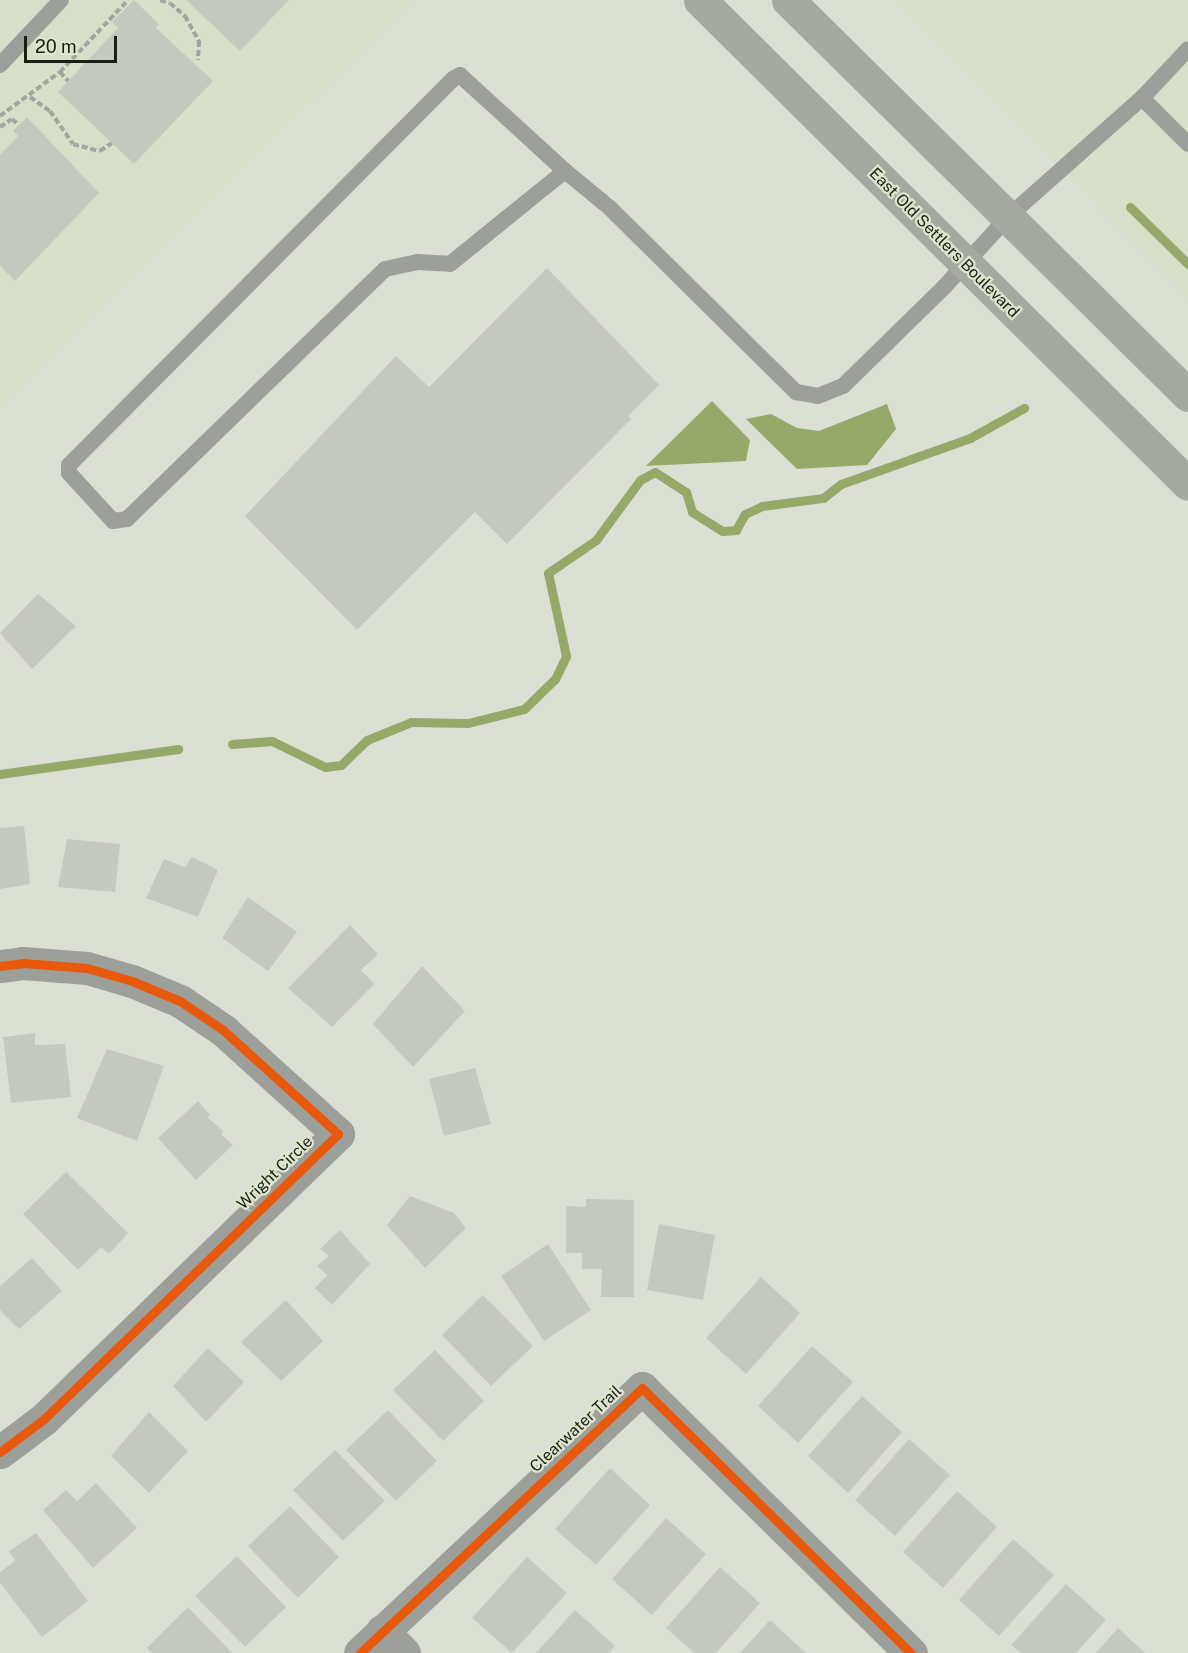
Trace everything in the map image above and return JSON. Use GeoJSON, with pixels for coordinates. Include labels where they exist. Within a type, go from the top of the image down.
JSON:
{"type":"FeatureCollection","features":[{"type":"Feature","properties":{"kind":"main road","name":"East Old Settlers Boulevard"},"geometry":{"type":"LineString","coordinates":[[700,0],[1188,484]]}},
{"type":"Feature","properties":{"kind":"main road"},"geometry":{"type":"LineString","coordinates":[[788,0],[1188,395]]}},
{"type":"Feature","properties":{"kind":"street","name":"Wright Circle"},"geometry":{"type":"LineString","coordinates":[[0,966],[34,963],[87,968],[132,981],[180,1002],[223,1030],[338,1134],[44,1419],[0,1452]]}},
{"type":"Feature","properties":{"kind":"street","name":"Clearwater Trail"},"geometry":{"type":"LineString","coordinates":[[382,1646],[642,1388],[911,1653]]}},
{"type":"Feature","properties":{"kind":"lane"},"geometry":{"type":"LineString","coordinates":[[0,64],[61,0]]}},
{"type":"Feature","properties":{"kind":"lane"},"geometry":{"type":"LineString","coordinates":[[565,171],[450,264],[417,262],[385,269],[127,519],[113,521],[69,473],[69,465],[460,75],[565,171],[610,208],[796,392],[818,396],[843,386],[966,265],[1009,216],[1142,98],[1188,49]]}},
{"type":"Feature","properties":{"kind":"lane"},"geometry":{"type":"LineString","coordinates":[[1142,98],[1188,144]]}},
{"type":"Feature","properties":{"kind":"path"},"geometry":{"type":"LineString","coordinates":[[0,116],[30,97],[60,72],[128,0]]}},
{"type":"Feature","properties":{"kind":"path"},"geometry":{"type":"LineString","coordinates":[[160,0],[185,16],[199,41],[198,60]]}},
{"type":"Feature","properties":{"kind":"path"},"geometry":{"type":"LineString","coordinates":[[60,72],[68,81]]}},
{"type":"Feature","properties":{"kind":"path"},"geometry":{"type":"LineString","coordinates":[[30,97],[50,111],[73,144],[100,151],[112,143]]}},
{"type":"Feature","properties":{"kind":"path"},"geometry":{"type":"LineString","coordinates":[[0,127],[12,119],[19,125]]}},
{"type":"Feature","properties":{"kind":"shaded area"},"geometry":{"type":"Polygon","coordinates":[[[0,0],[413,0],[0,407],[0,0]]]}},
{"type":"Feature","properties":{"kind":"shaded area"},"geometry":{"type":"Polygon","coordinates":[[[894,0],[1188,0],[1188,298],[1032,138],[894,0]]]}},
{"type":"Feature","properties":{"kind":"shaded area"},"geometry":{"type":"Polygon","coordinates":[[[712,401],[750,440],[746,461],[646,466],[712,401]]]}},
{"type":"Feature","properties":{"kind":"shaded area"},"geometry":{"type":"Polygon","coordinates":[[[887,404],[896,429],[867,465],[797,469],[746,419],[771,414],[797,428],[819,431],[887,404]]]}},
{"type":"Feature","properties":{"kind":"building"},"geometry":{"type":"Polygon","coordinates":[[[134,0],[159,24],[156,28],[213,81],[134,164],[58,92],[118,28],[112,22],[134,0]]]}},
{"type":"Feature","properties":{"kind":"building"},"geometry":{"type":"Polygon","coordinates":[[[186,0],[289,0],[240,51],[186,0]]]}},
{"type":"Feature","properties":{"kind":"building"},"geometry":{"type":"Polygon","coordinates":[[[27,117],[99,193],[15,281],[0,266],[0,155],[18,136],[13,131],[27,117]]]}},
{"type":"Feature","properties":{"kind":"building"},"geometry":{"type":"Polygon","coordinates":[[[547,268],[659,385],[628,416],[631,419],[507,544],[475,512],[357,630],[245,516],[396,356],[429,387],[547,268]]]}},
{"type":"Feature","properties":{"kind":"building"},"geometry":{"type":"Polygon","coordinates":[[[38,594],[76,626],[32,669],[0,633],[38,594]]]}},
{"type":"Feature","properties":{"kind":"building"},"geometry":{"type":"Polygon","coordinates":[[[24,826],[30,884],[0,889],[0,828],[24,826]]]}},
{"type":"Feature","properties":{"kind":"building"},"geometry":{"type":"Polygon","coordinates":[[[67,839],[120,844],[115,892],[58,887],[67,839]]]}},
{"type":"Feature","properties":{"kind":"building"},"geometry":{"type":"Polygon","coordinates":[[[192,857],[218,870],[198,917],[146,898],[164,859],[185,867],[192,857]]]}},
{"type":"Feature","properties":{"kind":"building"},"geometry":{"type":"Polygon","coordinates":[[[248,897],[297,932],[268,971],[222,938],[248,897]]]}},
{"type":"Feature","properties":{"kind":"building"},"geometry":{"type":"Polygon","coordinates":[[[350,925],[378,954],[361,970],[374,984],[332,1027],[288,988],[350,925]]]}},
{"type":"Feature","properties":{"kind":"building"},"geometry":{"type":"Polygon","coordinates":[[[422,966],[465,1011],[413,1067],[373,1024],[422,966]]]}},
{"type":"Feature","properties":{"kind":"building"},"geometry":{"type":"Polygon","coordinates":[[[35,1033],[35,1045],[65,1044],[71,1097],[11,1103],[3,1037],[35,1033]]]}},
{"type":"Feature","properties":{"kind":"building"},"geometry":{"type":"Polygon","coordinates":[[[107,1049],[164,1066],[137,1141],[77,1118],[107,1049]]]}},
{"type":"Feature","properties":{"kind":"building"},"geometry":{"type":"Polygon","coordinates":[[[475,1068],[491,1124],[444,1136],[429,1079],[475,1068]]]}},
{"type":"Feature","properties":{"kind":"building"},"geometry":{"type":"Polygon","coordinates":[[[198,1101],[210,1115],[207,1117],[224,1132],[221,1134],[233,1145],[196,1180],[158,1138],[198,1101]]]}},
{"type":"Feature","properties":{"kind":"building"},"geometry":{"type":"Polygon","coordinates":[[[66,1172],[128,1233],[109,1254],[101,1247],[78,1270],[23,1214],[66,1172]]]}},
{"type":"Feature","properties":{"kind":"building"},"geometry":{"type":"Polygon","coordinates":[[[410,1196],[454,1213],[466,1228],[425,1268],[387,1225],[410,1196]]]}},
{"type":"Feature","properties":{"kind":"building"},"geometry":{"type":"Polygon","coordinates":[[[586,1199],[634,1200],[634,1297],[601,1297],[602,1269],[582,1269],[582,1253],[566,1253],[566,1206],[586,1207],[586,1199]]]}},
{"type":"Feature","properties":{"kind":"building"},"geometry":{"type":"Polygon","coordinates":[[[659,1224],[715,1235],[703,1300],[647,1290],[659,1224]]]}},
{"type":"Feature","properties":{"kind":"building"},"geometry":{"type":"Polygon","coordinates":[[[340,1230],[370,1264],[332,1305],[315,1288],[327,1275],[317,1266],[329,1256],[320,1249],[340,1230]]]}},
{"type":"Feature","properties":{"kind":"building"},"geometry":{"type":"Polygon","coordinates":[[[548,1244],[591,1310],[544,1341],[501,1276],[548,1244]]]}},
{"type":"Feature","properties":{"kind":"building"},"geometry":{"type":"Polygon","coordinates":[[[32,1258],[62,1291],[19,1329],[0,1310],[0,1286],[32,1258]]]}},
{"type":"Feature","properties":{"kind":"building"},"geometry":{"type":"Polygon","coordinates":[[[761,1277],[800,1313],[746,1374],[706,1338],[761,1277]]]}},
{"type":"Feature","properties":{"kind":"building"},"geometry":{"type":"Polygon","coordinates":[[[483,1295],[533,1346],[491,1386],[442,1335],[483,1295]]]}},
{"type":"Feature","properties":{"kind":"building"},"geometry":{"type":"Polygon","coordinates":[[[286,1300],[323,1341],[281,1381],[241,1342],[286,1300]]]}},
{"type":"Feature","properties":{"kind":"building"},"geometry":{"type":"Polygon","coordinates":[[[812,1346],[853,1382],[798,1443],[758,1406],[812,1346]]]}},
{"type":"Feature","properties":{"kind":"building"},"geometry":{"type":"Polygon","coordinates":[[[208,1348],[244,1382],[206,1422],[173,1386],[208,1348]]]}},
{"type":"Feature","properties":{"kind":"building"},"geometry":{"type":"Polygon","coordinates":[[[435,1350],[484,1401],[443,1441],[393,1390],[435,1350]]]}},
{"type":"Feature","properties":{"kind":"building"},"geometry":{"type":"Polygon","coordinates":[[[862,1396],[902,1432],[848,1493],[808,1456],[862,1396]]]}},
{"type":"Feature","properties":{"kind":"building"},"geometry":{"type":"Polygon","coordinates":[[[388,1410],[437,1461],[396,1501],[346,1450],[388,1410]]]}},
{"type":"Feature","properties":{"kind":"building"},"geometry":{"type":"Polygon","coordinates":[[[149,1412],[188,1451],[149,1493],[111,1456],[149,1412]]]}},
{"type":"Feature","properties":{"kind":"building"},"geometry":{"type":"Polygon","coordinates":[[[909,1439],[950,1475],[895,1536],[855,1500],[909,1439]]]}},
{"type":"Feature","properties":{"kind":"building"},"geometry":{"type":"Polygon","coordinates":[[[335,1450],[385,1501],[343,1541],[293,1490],[335,1450]]]}},
{"type":"Feature","properties":{"kind":"building"},"geometry":{"type":"Polygon","coordinates":[[[610,1468],[650,1505],[596,1565],[555,1529],[610,1468]]]}},
{"type":"Feature","properties":{"kind":"building"},"geometry":{"type":"Polygon","coordinates":[[[96,1483],[137,1528],[93,1568],[43,1510],[66,1490],[77,1501],[96,1483]]]}},
{"type":"Feature","properties":{"kind":"building"},"geometry":{"type":"Polygon","coordinates":[[[957,1491],[997,1527],[943,1588],[903,1552],[957,1491]]]}},
{"type":"Feature","properties":{"kind":"building"},"geometry":{"type":"Polygon","coordinates":[[[290,1506],[339,1557],[298,1598],[248,1546],[290,1506]]]}},
{"type":"Feature","properties":{"kind":"building"},"geometry":{"type":"Polygon","coordinates":[[[666,1518],[706,1554],[652,1615],[612,1579],[666,1518]]]}},
{"type":"Feature","properties":{"kind":"building"},"geometry":{"type":"Polygon","coordinates":[[[36,1533],[88,1601],[42,1637],[0,1583],[0,1572],[15,1561],[9,1551],[36,1533]]]}},
{"type":"Feature","properties":{"kind":"building"},"geometry":{"type":"Polygon","coordinates":[[[1013,1539],[1054,1575],[999,1636],[959,1600],[1013,1539]]]}},
{"type":"Feature","properties":{"kind":"building"},"geometry":{"type":"Polygon","coordinates":[[[237,1556],[286,1607],[245,1647],[195,1596],[237,1556]]]}},
{"type":"Feature","properties":{"kind":"building"},"geometry":{"type":"Polygon","coordinates":[[[527,1557],[567,1593],[512,1653],[472,1618],[527,1557]]]}},
{"type":"Feature","properties":{"kind":"building"},"geometry":{"type":"Polygon","coordinates":[[[720,1567],[760,1603],[716,1653],[694,1653],[666,1628],[720,1567]]]}},
{"type":"Feature","properties":{"kind":"building"},"geometry":{"type":"Polygon","coordinates":[[[1066,1584],[1106,1620],[1076,1653],[1021,1653],[1011,1645],[1066,1584]]]}},
{"type":"Feature","properties":{"kind":"building"},"geometry":{"type":"Polygon","coordinates":[[[188,1607],[232,1653],[152,1653],[147,1648],[188,1607]]]}},
{"type":"Feature","properties":{"kind":"building"},"geometry":{"type":"Polygon","coordinates":[[[575,1610],[615,1646],[609,1653],[536,1653],[575,1610]]]}},
{"type":"Feature","properties":{"kind":"building"},"geometry":{"type":"Polygon","coordinates":[[[770,1620],[806,1653],[740,1653],[770,1620]]]}},
{"type":"Feature","properties":{"kind":"building"},"geometry":{"type":"Polygon","coordinates":[[[1118,1628],[1145,1653],[1096,1653],[1118,1628]]]}},
{"type":"Feature","properties":{"kind":"waterway"},"geometry":{"type":"LineString","coordinates":[[1130,207],[1188,264]]}},
{"type":"Feature","properties":{"kind":"waterway"},"geometry":{"type":"LineString","coordinates":[[232,744],[272,741],[325,767],[341,765],[367,740],[411,722],[468,723],[524,709],[555,679],[566,656],[548,573],[596,540],[640,480],[655,472],[686,492],[692,512],[723,531],[736,530],[745,514],[762,506],[823,498],[841,484],[970,438],[1024,408]]}},
{"type":"Feature","properties":{"kind":"waterway"},"geometry":{"type":"LineString","coordinates":[[0,774],[178,749]]}},
{"type":"Feature","properties":{"kind":"cycle path"},"geometry":{"type":"LineString","coordinates":[[0,966],[23,963],[87,968],[132,981],[180,1001],[223,1030],[338,1134],[44,1419],[0,1452]]}},
{"type":"Feature","properties":{"kind":"cycle path"},"geometry":{"type":"LineString","coordinates":[[360,1653],[642,1388],[911,1653]]}}]}
